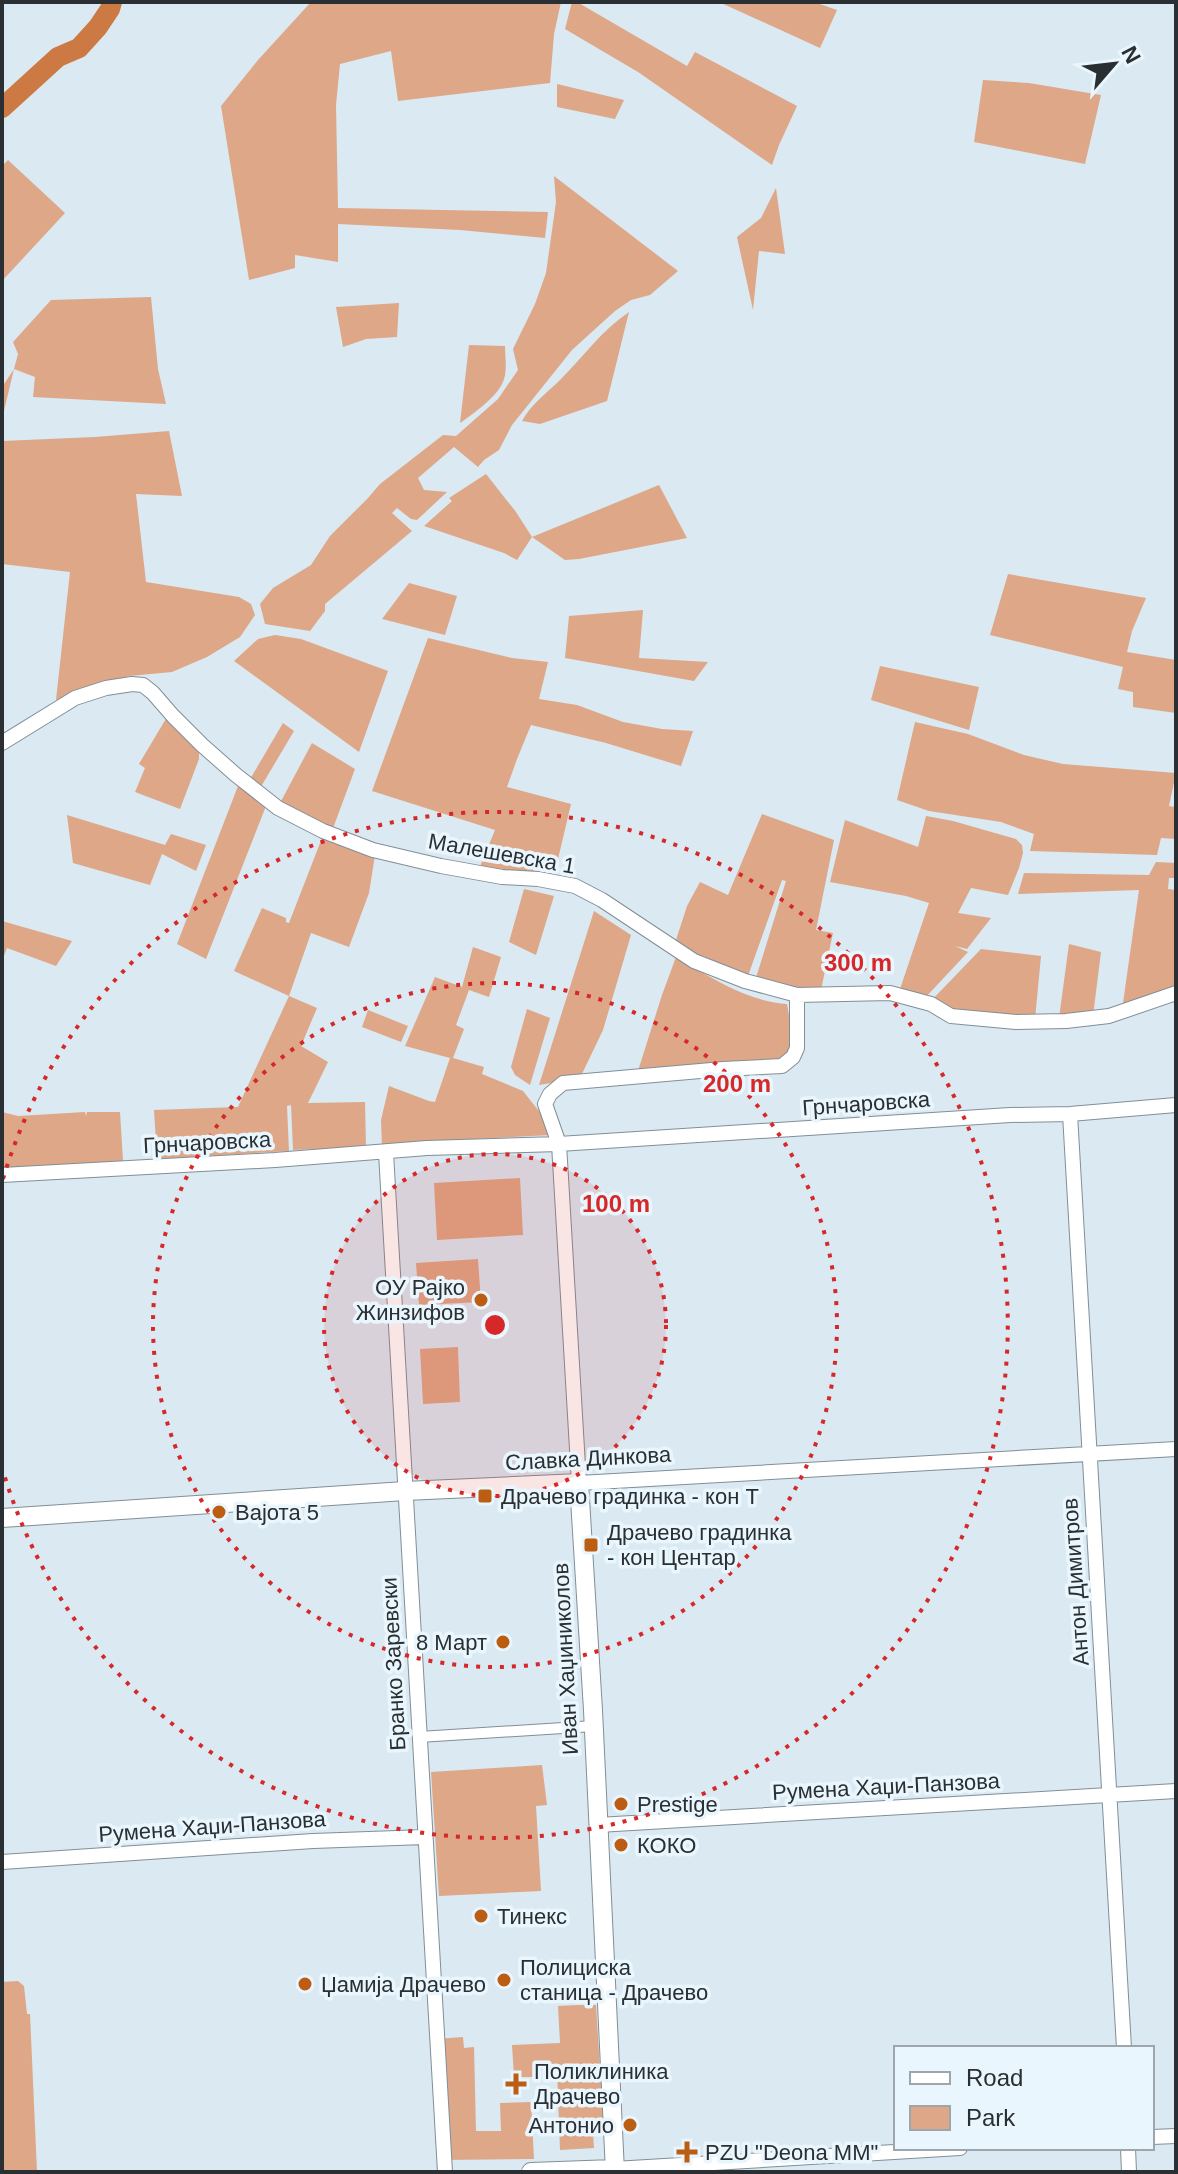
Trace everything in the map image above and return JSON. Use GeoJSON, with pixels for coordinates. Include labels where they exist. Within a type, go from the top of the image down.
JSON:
{"type":"FeatureCollection","features":[{"type":"Feature","properties":{"kind":"street","name":"Малешевска 1"},"geometry":{"type":"LineString","coordinates":[[2,743],[75,698],[106,688],[143,685],[236,775],[278,808],[323,831],[373,850],[429,863],[502,877],[575,886],[602,900],[694,961],[719,972],[797,995],[890,993],[931,1004],[951,1016],[1028,1022],[1109,1016],[1176,993]]}},
{"type":"Feature","properties":{"kind":"street"},"geometry":{"type":"LineString","coordinates":[[559,1144],[545,1104],[550,1094],[563,1083],[786,1064],[797,1048],[797,995]]}},
{"type":"Feature","properties":{"kind":"street","name":"Грнчаровска"},"geometry":{"type":"LineString","coordinates":[[2,1175],[427,1148],[559,1144],[1010,1115],[1070,1114],[1176,1105]]}},
{"type":"Feature","properties":{"kind":"street","name":"Антон Димитров"},"geometry":{"type":"LineString","coordinates":[[1070,1114],[1124,2046]]}},
{"type":"Feature","properties":{"kind":"street","name":"Иван Хаџиниколов"},"geometry":{"type":"LineString","coordinates":[[559,1144],[594,1726],[614,2171]]}},
{"type":"Feature","properties":{"kind":"street","name":"Бранко Заревски"},"geometry":{"type":"LineString","coordinates":[[386,1153],[445,2172]]}},
{"type":"Feature","properties":{"kind":"street","name":"Славка Динкова"},"geometry":{"type":"LineString","coordinates":[[2,1518],[405,1491],[1176,1449]]}},
{"type":"Feature","properties":{"kind":"street"},"geometry":{"type":"LineString","coordinates":[[419,1737],[594,1726]]}},
{"type":"Feature","properties":{"kind":"street","name":"Румена Хаџи-Панзова"},"geometry":{"type":"LineString","coordinates":[[598,1825],[1176,1791]]}},
{"type":"Feature","properties":{"kind":"street","name":"Румена Хаџи-Панзова"},"geometry":{"type":"LineString","coordinates":[[2,1862],[313,1841],[425,1837]]}},
{"type":"Feature","properties":{"kind":"street"},"geometry":{"type":"LineString","coordinates":[[1154,2137],[1176,2136]]}},
{"type":"Feature","properties":{"kind":"street"},"geometry":{"type":"LineString","coordinates":[[531,2172],[614,2171],[930,2150]]}},
{"type":"Feature","properties":{"kind":"street"},"geometry":{"type":"LineString","coordinates":[[1128,2150],[1129,2172]]}},
{"type":"Feature","properties":{"kind":"green space"},"geometry":{"type":"Polygon","coordinates":[[[311,2],[561,2],[554,34],[550,83],[398,101],[391,51],[340,64],[336,105],[338,208],[548,212],[545,238],[338,224],[338,262],[295,255],[295,268],[249,280],[221,106],[311,2]]]}},
{"type":"Feature","properties":{"kind":"green space"},"geometry":{"type":"Polygon","coordinates":[[[572,2],[577,2],[687,66],[695,52],[797,106],[772,165],[638,72],[565,29],[572,2]]]}},
{"type":"Feature","properties":{"kind":"green space"},"geometry":{"type":"Polygon","coordinates":[[[719,2],[814,2],[837,10],[820,48],[719,2]]]}},
{"type":"Feature","properties":{"kind":"green space"},"geometry":{"type":"Polygon","coordinates":[[[983,80],[1029,83],[1101,95],[1085,164],[974,142],[983,80]]]}},
{"type":"Feature","properties":{"kind":"green space"},"geometry":{"type":"Polygon","coordinates":[[[557,84],[624,100],[615,119],[557,107],[557,84]]]}},
{"type":"Feature","properties":{"kind":"green space"},"geometry":{"type":"Polygon","coordinates":[[[8,160],[65,213],[2,281],[2,166],[8,160]]]}},
{"type":"Feature","properties":{"kind":"green space"},"geometry":{"type":"Polygon","coordinates":[[[554,176],[678,271],[650,295],[631,300],[615,311],[572,350],[512,425],[499,450],[478,467],[454,447],[418,478],[424,490],[447,492],[417,520],[397,508],[392,513],[412,531],[325,604],[325,611],[310,631],[265,624],[260,604],[273,588],[311,565],[330,536],[380,484],[443,435],[456,436],[498,399],[518,370],[513,349],[546,273],[556,202],[554,176]]]}},
{"type":"Feature","properties":{"kind":"green space"},"geometry":{"type":"Polygon","coordinates":[[[776,188],[785,254],[759,251],[753,310],[737,237],[761,218],[776,188]]]}},
{"type":"Feature","properties":{"kind":"green space"},"geometry":{"type":"Polygon","coordinates":[[[151,297],[158,369],[166,404],[33,397],[35,377],[14,369],[18,354],[13,342],[51,300],[151,297]]]}},
{"type":"Feature","properties":{"kind":"green space"},"geometry":{"type":"Polygon","coordinates":[[[399,303],[397,337],[366,339],[343,347],[336,307],[399,303]]]}},
{"type":"Feature","properties":{"kind":"green space"},"geometry":{"type":"Polygon","coordinates":[[[629,312],[607,401],[540,424],[522,421],[601,335],[629,312]]]}},
{"type":"Feature","properties":{"kind":"green space"},"geometry":{"type":"Polygon","coordinates":[[[469,345],[505,346],[506,370],[495,394],[460,423],[469,345]]]}},
{"type":"Feature","properties":{"kind":"green space"},"geometry":{"type":"Polygon","coordinates":[[[14,369],[2,419],[2,387],[14,369]]]}},
{"type":"Feature","properties":{"kind":"green space"},"geometry":{"type":"Polygon","coordinates":[[[169,431],[182,496],[136,494],[146,582],[239,597],[251,604],[255,615],[240,637],[207,657],[172,672],[129,676],[56,700],[70,572],[2,564],[2,441],[169,431]]]}},
{"type":"Feature","properties":{"kind":"green space"},"geometry":{"type":"Polygon","coordinates":[[[486,474],[532,537],[517,560],[424,526],[452,501],[449,498],[486,474]]]}},
{"type":"Feature","properties":{"kind":"green space"},"geometry":{"type":"Polygon","coordinates":[[[659,485],[687,538],[565,560],[532,537],[659,485]]]}},
{"type":"Feature","properties":{"kind":"green space"},"geometry":{"type":"Polygon","coordinates":[[[1008,574],[1146,598],[1127,652],[1176,660],[1176,713],[1133,707],[1133,692],[1118,689],[1123,667],[990,635],[1008,574]]]}},
{"type":"Feature","properties":{"kind":"green space"},"geometry":{"type":"Polygon","coordinates":[[[409,583],[457,596],[445,635],[382,619],[409,583]]]}},
{"type":"Feature","properties":{"kind":"green space"},"geometry":{"type":"Polygon","coordinates":[[[643,610],[639,658],[708,662],[694,681],[565,658],[569,616],[643,610]]]}},
{"type":"Feature","properties":{"kind":"green space"},"geometry":{"type":"Polygon","coordinates":[[[275,635],[301,639],[388,671],[359,752],[234,661],[258,639],[275,635]]]}},
{"type":"Feature","properties":{"kind":"green space"},"geometry":{"type":"Polygon","coordinates":[[[428,638],[512,658],[548,662],[539,699],[577,705],[623,722],[693,731],[681,766],[606,743],[531,725],[507,787],[571,804],[554,876],[479,869],[495,830],[372,791],[428,638]]]}},
{"type":"Feature","properties":{"kind":"green space"},"geometry":{"type":"Polygon","coordinates":[[[880,666],[979,687],[969,730],[871,700],[880,666]]]}},
{"type":"Feature","properties":{"kind":"green space"},"geometry":{"type":"Polygon","coordinates":[[[167,717],[199,753],[180,809],[135,792],[145,768],[139,764],[167,717]]]}},
{"type":"Feature","properties":{"kind":"green space"},"geometry":{"type":"Polygon","coordinates":[[[915,722],[968,734],[1024,755],[1063,764],[1176,773],[1169,806],[1176,807],[1176,839],[1161,838],[1157,855],[1030,851],[1034,834],[1001,822],[929,811],[897,800],[915,722]]]}},
{"type":"Feature","properties":{"kind":"green space"},"geometry":{"type":"Polygon","coordinates":[[[283,723],[294,731],[259,790],[249,781],[283,723]]]}},
{"type":"Feature","properties":{"kind":"green space"},"geometry":{"type":"Polygon","coordinates":[[[312,743],[355,769],[332,831],[279,805],[312,743]]]}},
{"type":"Feature","properties":{"kind":"green space"},"geometry":{"type":"Polygon","coordinates":[[[238,786],[266,806],[206,959],[177,944],[238,786]]]}},
{"type":"Feature","properties":{"kind":"green space"},"geometry":{"type":"Polygon","coordinates":[[[762,814],[834,840],[816,930],[833,933],[821,990],[775,988],[755,981],[786,881],[782,880],[748,976],[702,958],[675,943],[687,906],[700,882],[728,895],[762,814]]]}},
{"type":"Feature","properties":{"kind":"green space"},"geometry":{"type":"Polygon","coordinates":[[[67,815],[165,845],[171,834],[206,845],[196,871],[162,854],[150,885],[73,863],[67,815]]]}},
{"type":"Feature","properties":{"kind":"green space"},"geometry":{"type":"Polygon","coordinates":[[[926,816],[1016,839],[1022,845],[1023,853],[1008,895],[971,888],[958,913],[991,918],[967,949],[955,946],[968,952],[924,999],[899,992],[929,903],[830,882],[845,820],[918,847],[926,816]]]}},
{"type":"Feature","properties":{"kind":"green space"},"geometry":{"type":"Polygon","coordinates":[[[322,838],[375,855],[369,893],[349,947],[311,933],[289,996],[234,971],[262,908],[286,918],[289,923],[322,838]]]}},
{"type":"Feature","properties":{"kind":"green space"},"geometry":{"type":"Polygon","coordinates":[[[1156,862],[1176,863],[1176,878],[1169,878],[1168,889],[1176,890],[1176,991],[1122,1010],[1139,890],[1018,894],[1024,873],[1149,875],[1156,862]]]}},
{"type":"Feature","properties":{"kind":"green space"},"geometry":{"type":"Polygon","coordinates":[[[524,889],[554,896],[536,955],[509,942],[524,889]]]}},
{"type":"Feature","properties":{"kind":"green space"},"geometry":{"type":"Polygon","coordinates":[[[594,911],[631,935],[603,1030],[580,1078],[539,1085],[594,911]]]}},
{"type":"Feature","properties":{"kind":"green space"},"geometry":{"type":"Polygon","coordinates":[[[2,921],[72,941],[56,966],[7,948],[2,961],[2,921]]]}},
{"type":"Feature","properties":{"kind":"green space"},"geometry":{"type":"Polygon","coordinates":[[[1069,944],[1101,952],[1093,1016],[1059,1018],[1069,944]]]}},
{"type":"Feature","properties":{"kind":"green space"},"geometry":{"type":"Polygon","coordinates":[[[473,947],[501,957],[489,997],[469,990],[456,1025],[464,1029],[453,1058],[484,1067],[482,1074],[523,1091],[542,1115],[551,1135],[417,1142],[382,1148],[381,1120],[389,1086],[435,1102],[450,1058],[405,1046],[435,977],[462,987],[473,947]]]}},
{"type":"Feature","properties":{"kind":"green space"},"geometry":{"type":"Polygon","coordinates":[[[981,949],[1041,956],[1035,1019],[950,1012],[929,1003],[981,949]]]}},
{"type":"Feature","properties":{"kind":"green space"},"geometry":{"type":"Polygon","coordinates":[[[676,957],[743,993],[787,1004],[794,1044],[789,1058],[766,1065],[637,1074],[676,957]]]}},
{"type":"Feature","properties":{"kind":"green space"},"geometry":{"type":"Polygon","coordinates":[[[289,996],[317,1008],[301,1046],[328,1062],[308,1103],[365,1102],[366,1147],[293,1150],[291,1105],[287,1106],[289,1151],[157,1159],[154,1110],[238,1107],[289,996]]]}},
{"type":"Feature","properties":{"kind":"green space"},"geometry":{"type":"Polygon","coordinates":[[[527,1009],[550,1018],[530,1085],[515,1075],[511,1067],[527,1009]]]}},
{"type":"Feature","properties":{"kind":"green space"},"geometry":{"type":"Polygon","coordinates":[[[368,1010],[408,1026],[401,1042],[362,1027],[368,1010]]]}},
{"type":"Feature","properties":{"kind":"green space"},"geometry":{"type":"Polygon","coordinates":[[[2,1112],[18,1116],[85,1112],[86,1116],[87,1112],[120,1112],[123,1161],[2,1168],[2,1112]]]}},
{"type":"Feature","properties":{"kind":"green space"},"geometry":{"type":"Polygon","coordinates":[[[520,1178],[523,1235],[437,1240],[434,1183],[520,1178]]]}},
{"type":"Feature","properties":{"kind":"green space"},"geometry":{"type":"Polygon","coordinates":[[[478,1259],[481,1302],[419,1305],[416,1263],[478,1259]]]}},
{"type":"Feature","properties":{"kind":"green space"},"geometry":{"type":"Polygon","coordinates":[[[458,1347],[460,1402],[423,1404],[420,1349],[458,1347]]]}},
{"type":"Feature","properties":{"kind":"green space"},"geometry":{"type":"Polygon","coordinates":[[[542,1765],[547,1805],[536,1806],[541,1891],[439,1896],[431,1772],[542,1765]]]}},
{"type":"Feature","properties":{"kind":"green space"},"geometry":{"type":"Polygon","coordinates":[[[18,1981],[24,1986],[27,2014],[30,2014],[37,2172],[2,2172],[2,1982],[18,1981]]]}},
{"type":"Feature","properties":{"kind":"green space"},"geometry":{"type":"Polygon","coordinates":[[[596,2005],[603,2117],[592,2120],[594,2148],[560,2150],[557,2070],[537,2070],[537,2077],[514,2077],[512,2045],[560,2043],[558,2006],[596,2005]]]}},
{"type":"Feature","properties":{"kind":"green space"},"geometry":{"type":"Polygon","coordinates":[[[463,2037],[464,2048],[474,2047],[476,2131],[501,2131],[500,2103],[531,2102],[534,2159],[444,2160],[436,2039],[463,2037]]]}},
{"type":"Feature","properties":{"kind":"waterway"},"geometry":{"type":"LineString","coordinates":[[2,108],[58,57],[79,48],[98,27],[112,2]]}},
{"type":"Feature","properties":{"kind":"place","name":"ОУ Рајко Жинзифов"},"geometry":{"type":"Point","coordinates":[481,1300]}},
{"type":"Feature","properties":{"kind":"place","name":"Драчево градинка - кон Т"},"geometry":{"type":"Point","coordinates":[485,1496]}},
{"type":"Feature","properties":{"kind":"place","name":"Вајота 5"},"geometry":{"type":"Point","coordinates":[219,1512]}},
{"type":"Feature","properties":{"kind":"place","name":"Драчево градинка - кон Центар"},"geometry":{"type":"Point","coordinates":[591,1545]}},
{"type":"Feature","properties":{"kind":"place","name":"8 Март"},"geometry":{"type":"Point","coordinates":[503,1642]}},
{"type":"Feature","properties":{"kind":"place","name":"Prestige"},"geometry":{"type":"Point","coordinates":[621,1804]}},
{"type":"Feature","properties":{"kind":"place","name":"КОКО"},"geometry":{"type":"Point","coordinates":[621,1845]}},
{"type":"Feature","properties":{"kind":"place","name":"Тинекс"},"geometry":{"type":"Point","coordinates":[481,1916]}},
{"type":"Feature","properties":{"kind":"place","name":"Полициска станица - Драчево"},"geometry":{"type":"Point","coordinates":[504,1980]}},
{"type":"Feature","properties":{"kind":"place","name":"Џамија Драчево"},"geometry":{"type":"Point","coordinates":[305,1984]}},
{"type":"Feature","properties":{"kind":"place","name":"Поликлиника Драчево"},"geometry":{"type":"Point","coordinates":[516,2084]}},
{"type":"Feature","properties":{"kind":"place","name":"Антонио"},"geometry":{"type":"Point","coordinates":[630,2125]}},
{"type":"Feature","properties":{"kind":"place","name":"PZU \"Deona MM\""},"geometry":{"type":"Point","coordinates":[687,2152]}}]}
